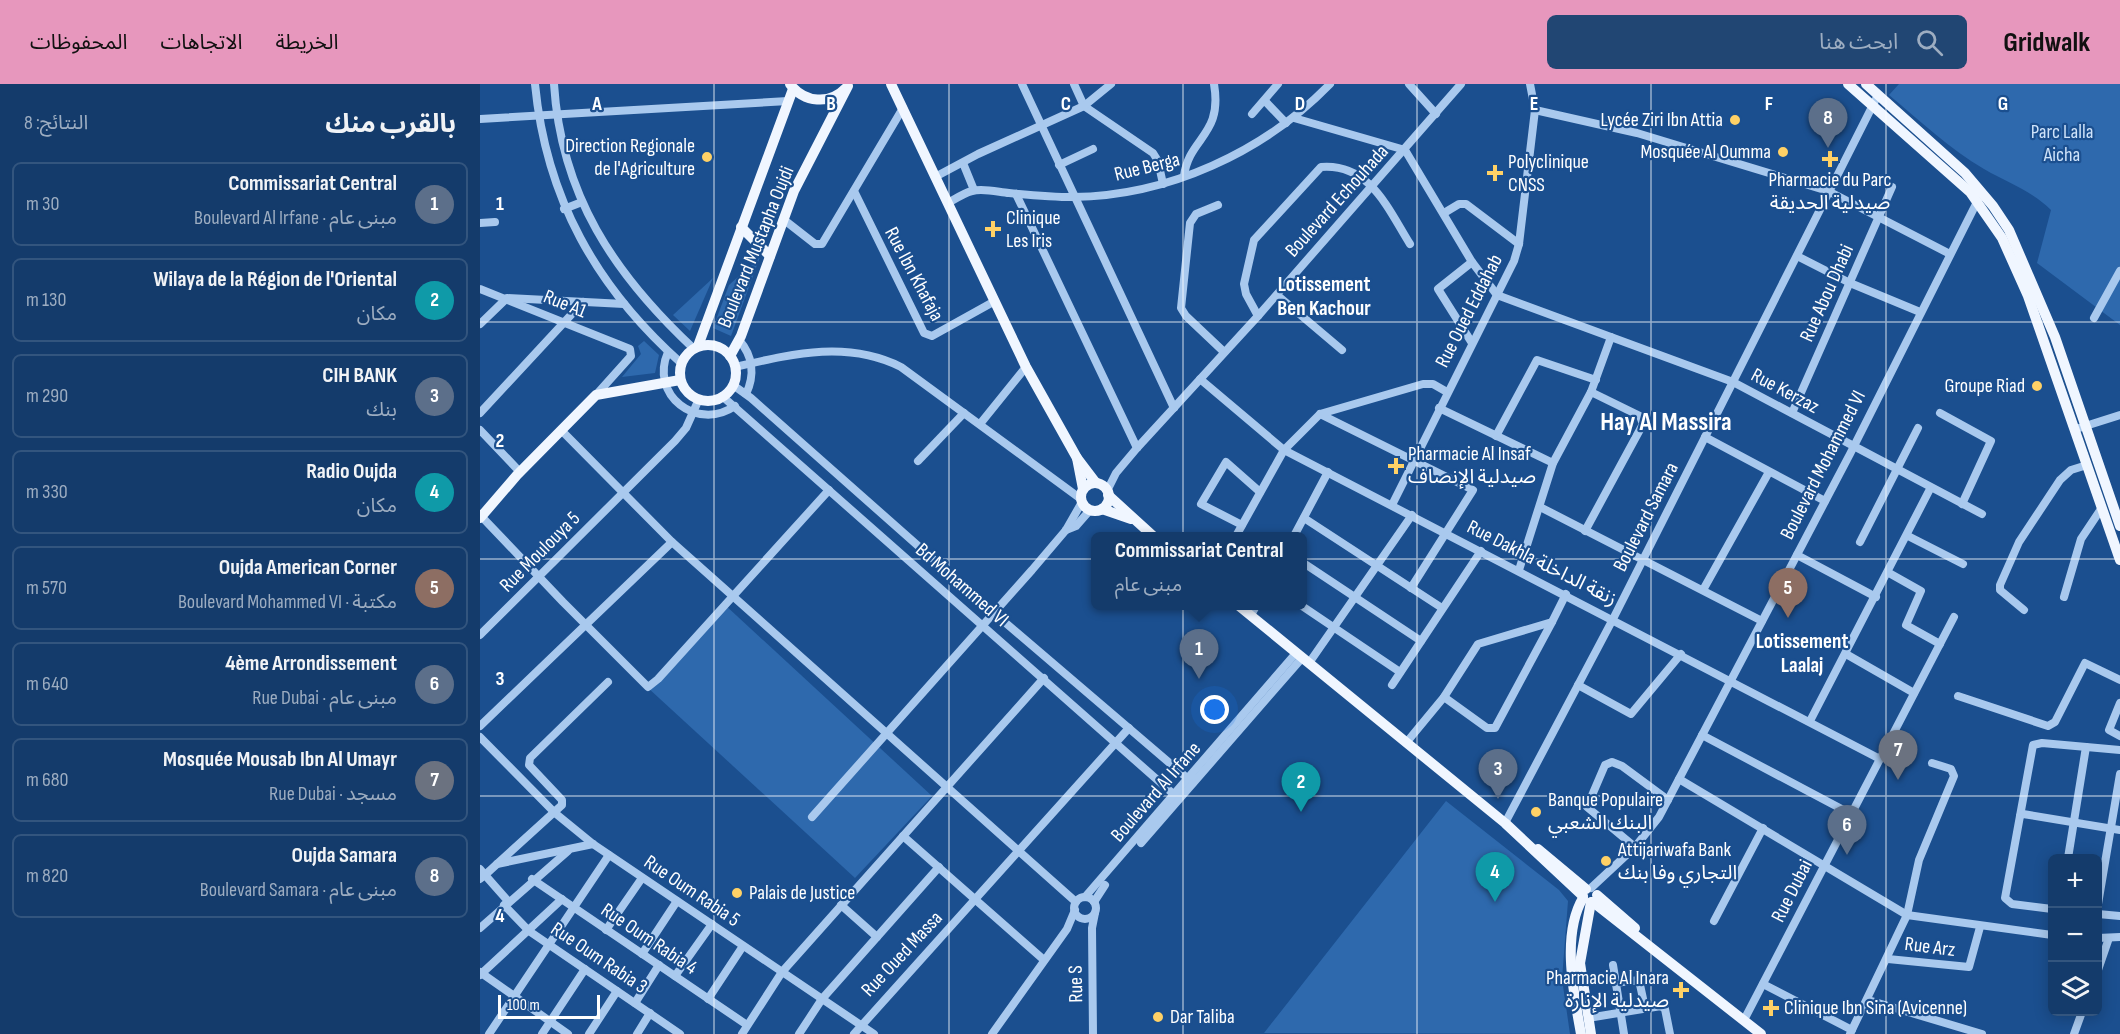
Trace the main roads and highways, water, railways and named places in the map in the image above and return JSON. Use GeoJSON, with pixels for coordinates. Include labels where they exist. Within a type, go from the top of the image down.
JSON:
{"type":"FeatureCollection","features":[{"type":"Feature","properties":{"kind":"main road"},"geometry":{"type":"LineString","coordinates":[[891,84],[1026,367],[1077,458],[1102,488],[1147,532]]}},
{"type":"Feature","properties":{"kind":"main road"},"geometry":{"type":"LineString","coordinates":[[1866,84],[1875,100]]}},
{"type":"Feature","properties":{"kind":"main road"},"geometry":{"type":"LineString","coordinates":[[792,86],[806,98],[821,100],[836,96],[849,85]]}},
{"type":"Feature","properties":{"kind":"main road","name":"Boulevard Mustapha Oujdi"},"geometry":{"type":"LineString","coordinates":[[730,356],[739,340],[798,184],[849,85]]}},
{"type":"Feature","properties":{"kind":"main road"},"geometry":{"type":"LineString","coordinates":[[1850,85],[1875,100],[1946,154],[2008,230],[2032,294],[2044,341],[2120,526]]}},
{"type":"Feature","properties":{"kind":"main road","name":"Boulevard Mustapha Oujdi"},"geometry":{"type":"LineString","coordinates":[[696,347],[792,86]]}},
{"type":"Feature","properties":{"kind":"main road"},"geometry":{"type":"LineString","coordinates":[[741,227],[770,256]]}},
{"type":"Feature","properties":{"kind":"main road"},"geometry":{"type":"LineString","coordinates":[[2032,294],[2055,337],[2080,428],[2087,465],[2120,560]]}},
{"type":"Feature","properties":{"kind":"main road"},"geometry":{"type":"LineString","coordinates":[[2044,341],[2055,337]]}},
{"type":"Feature","properties":{"kind":"main road"},"geometry":{"type":"LineString","coordinates":[[716,346],[730,356],[735,367],[733,385],[722,396],[709,400],[699,399],[689,394],[681,380],[681,363],[696,347],[716,346]]}},
{"type":"Feature","properties":{"kind":"main road"},"geometry":{"type":"LineString","coordinates":[[481,517],[520,472],[596,395],[681,380]]}},
{"type":"Feature","properties":{"kind":"main road"},"geometry":{"type":"LineString","coordinates":[[1077,458],[1084,498],[1102,509],[1134,520]]}},
{"type":"Feature","properties":{"kind":"main road"},"geometry":{"type":"LineString","coordinates":[[1084,498],[1102,488]]}},
{"type":"Feature","properties":{"kind":"main road"},"geometry":{"type":"LineString","coordinates":[[1102,488],[1108,502],[1102,509]]}},
{"type":"Feature","properties":{"kind":"main road"},"geometry":{"type":"LineString","coordinates":[[1253,610],[1303,658],[1532,847],[1551,857],[1590,895],[1631,924],[1644,940],[1761,1034]]}},
{"type":"Feature","properties":{"kind":"main road","name":"Boulevard Mohammed VI"},"geometry":{"type":"LineString","coordinates":[[1590,895],[1580,963],[1591,1034]]}},
{"type":"Feature","properties":{"kind":"main road","name":"Boulevard Mohammed VI"},"geometry":{"type":"LineString","coordinates":[[1581,1034],[1570,961],[1578,908],[1590,895]]}},
{"type":"Feature","properties":{"kind":"place","name":"Lycée Ziri Ibn Attia"},"geometry":{"type":"Point","coordinates":[1735,120]}},
{"type":"Feature","properties":{"kind":"place","name":"Oujda Samara"},"geometry":{"type":"Point","coordinates":[1828,148]}},
{"type":"Feature","properties":{"kind":"place","name":"Mosquée Al Oumma"},"geometry":{"type":"Point","coordinates":[1783,152]}},
{"type":"Feature","properties":{"kind":"place","name":"Direction Regionale de l'Agriculture"},"geometry":{"type":"Point","coordinates":[707,157]}},
{"type":"Feature","properties":{"kind":"place","name":"Pharmacie du Parc صيدلية الحديقة"},"geometry":{"type":"Point","coordinates":[1830,159]}},
{"type":"Feature","properties":{"kind":"place","name":"Polyclinique CNSS"},"geometry":{"type":"Point","coordinates":[1495,173]}},
{"type":"Feature","properties":{"kind":"place","name":"Clinique Les Iris"},"geometry":{"type":"Point","coordinates":[993,229]}},
{"type":"Feature","properties":{"kind":"place","name":"Groupe Riad"},"geometry":{"type":"Point","coordinates":[2037,386]}},
{"type":"Feature","properties":{"kind":"place","name":"Pharmacie Al Insaf صيدلية الإنصاف"},"geometry":{"type":"Point","coordinates":[1396,466]}},
{"type":"Feature","properties":{"kind":"place","name":"Oujda American Corner"},"geometry":{"type":"Point","coordinates":[1788,618]}},
{"type":"Feature","properties":{"kind":"place","name":"Commissariat Central"},"geometry":{"type":"Point","coordinates":[1199,679]}},
{"type":"Feature","properties":{"kind":"place","name":"Mosquée Mousab Ibn Al Umayr"},"geometry":{"type":"Point","coordinates":[1898,780]}},
{"type":"Feature","properties":{"kind":"place","name":"CIH BANK"},"geometry":{"type":"Point","coordinates":[1498,799]}},
{"type":"Feature","properties":{"kind":"place","name":"Wilaya de la Région de l'Oriental"},"geometry":{"type":"Point","coordinates":[1301,812]}},
{"type":"Feature","properties":{"kind":"place","name":"Banque Populaire البنك الشعبي"},"geometry":{"type":"Point","coordinates":[1536,812]}},
{"type":"Feature","properties":{"kind":"place","name":"4ème Arrondissement"},"geometry":{"type":"Point","coordinates":[1847,855]}},
{"type":"Feature","properties":{"kind":"place","name":"Attijariwafa Bank التجاري وفا بنك"},"geometry":{"type":"Point","coordinates":[1606,861]}},
{"type":"Feature","properties":{"kind":"place","name":"Palais de Justice"},"geometry":{"type":"Point","coordinates":[737,893]}},
{"type":"Feature","properties":{"kind":"place","name":"Radio Oujda"},"geometry":{"type":"Point","coordinates":[1495,902]}},
{"type":"Feature","properties":{"kind":"place","name":"Pharmacie Al Inara صيدلية الإنارة"},"geometry":{"type":"Point","coordinates":[1681,990]}},
{"type":"Feature","properties":{"kind":"place","name":"Clinique Ibn Sina (Avicenne)"},"geometry":{"type":"Point","coordinates":[1771,1008]}},
{"type":"Feature","properties":{"kind":"place","name":"Dar Taliba"},"geometry":{"type":"Point","coordinates":[1158,1017]}},
{"type":"Feature","properties":{"kind":"district","name":"Lotissement Ben Kachour"},"geometry":{"type":"Point","coordinates":[1324,296]}},
{"type":"Feature","properties":{"kind":"district","name":"Hay Al Massira"},"geometry":{"type":"Point","coordinates":[1666,422]}},
{"type":"Feature","properties":{"kind":"district","name":"Lotissement Laalaj"},"geometry":{"type":"Point","coordinates":[1802,653]}},
{"type":"Feature","properties":{"kind":"park label","name":"Parc Lalla Aicha"},"geometry":{"type":"Point","coordinates":[2062,144]}}]}
